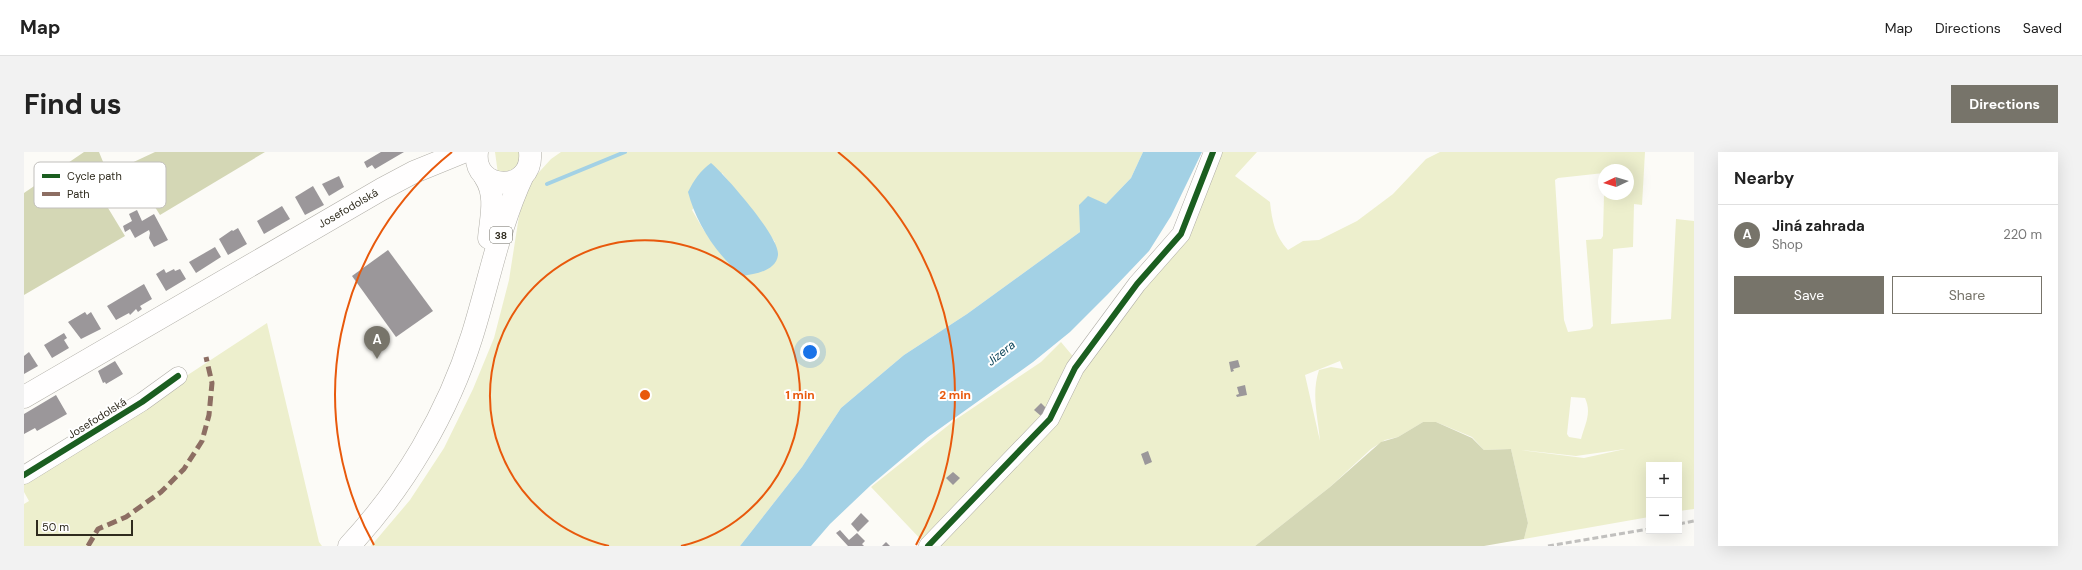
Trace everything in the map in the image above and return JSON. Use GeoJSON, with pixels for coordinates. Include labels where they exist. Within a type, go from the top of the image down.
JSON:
{"type":"FeatureCollection","features":[{"type":"Feature","properties":{"kind":"main road","name":"Josefodolská"},"geometry":{"type":"LineString","coordinates":[[24,397],[382,189],[425,167],[463,152]]}},
{"type":"Feature","properties":{"kind":"main road","name":"38"},"geometry":{"type":"LineString","coordinates":[[477,152],[478,165],[491,188],[492,204],[483,297]]}},
{"type":"Feature","properties":{"kind":"main road"},"geometry":{"type":"LineString","coordinates":[[526,166],[544,152]]}},
{"type":"Feature","properties":{"kind":"main road","name":"Josefodolská"},"geometry":{"type":"LineString","coordinates":[[425,167],[469,168],[496,182],[504,183],[512,182],[526,166]]}},
{"type":"Feature","properties":{"kind":"main road","name":"38"},"geometry":{"type":"LineString","coordinates":[[349,546],[385,504],[426,442],[459,372],[472,336],[509,206],[526,166]]}},
{"type":"Feature","properties":{"kind":"street"},"geometry":{"type":"LineString","coordinates":[[928,546],[1050,419],[1075,368],[1137,284],[1181,234],[1213,152]]}},
{"type":"Feature","properties":{"kind":"street","name":"Josefodolská"},"geometry":{"type":"LineString","coordinates":[[24,475],[142,402],[178,376]]}},
{"type":"Feature","properties":{"kind":"green space"},"geometry":{"type":"Polygon","coordinates":[[[84,152],[99,152],[103,162],[69,162],[84,152]]]}},
{"type":"Feature","properties":{"kind":"green space"},"geometry":{"type":"Polygon","coordinates":[[[155,152],[265,152],[160,215],[156,208],[166,208],[166,162],[134,162],[155,152]]]}},
{"type":"Feature","properties":{"kind":"green space"},"geometry":{"type":"Polygon","coordinates":[[[495,152],[522,152],[518,168],[498,174],[495,152]]]}},
{"type":"Feature","properties":{"kind":"green space"},"geometry":{"type":"Polygon","coordinates":[[[561,152],[1143,152],[1131,178],[1106,204],[1088,197],[1080,232],[967,314],[904,355],[841,408],[802,467],[740,546],[371,546],[410,500],[444,448],[473,389],[494,338],[509,280],[521,203],[530,182],[551,159],[561,152]],[[722,173],[692,210],[703,229],[731,266],[775,242],[722,173]]]}},
{"type":"Feature","properties":{"kind":"green space"},"geometry":{"type":"Polygon","coordinates":[[[1217,152],[1257,152],[1235,176],[1270,202],[1277,234],[1288,250],[1303,241],[1319,240],[1357,221],[1393,194],[1426,159],[1440,152],[1645,152],[1642,205],[1634,204],[1633,247],[1613,249],[1611,324],[1671,319],[1676,219],[1694,221],[1694,509],[1682,511],[1682,462],[1646,462],[1646,518],[1524,539],[1528,523],[1511,449],[1484,450],[1472,437],[1436,422],[1423,422],[1398,437],[1385,440],[1371,449],[1330,487],[1255,546],[927,546],[871,487],[955,420],[1041,362],[1061,342],[1081,366],[1186,237],[1217,152]],[[1598,164],[1598,174],[1558,178],[1555,180],[1564,320],[1568,332],[1590,329],[1593,326],[1586,240],[1601,239],[1603,236],[1604,200],[1634,200],[1634,164],[1598,164]],[[1340,361],[1305,375],[1320,441],[1315,397],[1319,370],[1331,367],[1343,369],[1340,361]],[[1571,397],[1567,434],[1569,437],[1581,439],[1588,414],[1587,403],[1585,398],[1571,397]],[[1625,449],[1576,456],[1521,450],[1584,458],[1625,449]]]}},
{"type":"Feature","properties":{"kind":"green space"},"geometry":{"type":"Polygon","coordinates":[[[34,186],[34,208],[108,208],[125,236],[24,295],[24,193],[34,186]]]}},
{"type":"Feature","properties":{"kind":"green space"},"geometry":{"type":"Polygon","coordinates":[[[267,323],[319,542],[322,546],[24,546],[24,504],[29,501],[24,492],[24,478],[145,403],[267,323]]]}},
{"type":"Feature","properties":{"kind":"green space"},"geometry":{"type":"Polygon","coordinates":[[[1423,422],[1436,422],[1472,438],[1484,450],[1511,449],[1528,523],[1524,539],[1484,546],[1255,546],[1330,487],[1381,442],[1398,437],[1423,422]]]}},
{"type":"Feature","properties":{"kind":"water","name":"Jizera"},"geometry":{"type":"Polygon","coordinates":[[[1143,152],[1202,152],[1171,216],[1149,251],[1070,332],[1033,362],[928,437],[871,485],[830,524],[811,546],[740,546],[802,467],[841,408],[904,355],[967,314],[1080,232],[1079,205],[1088,196],[1106,204],[1131,178],[1143,152]]]}},
{"type":"Feature","properties":{"kind":"water"},"geometry":{"type":"Polygon","coordinates":[[[711,163],[728,180],[762,221],[776,246],[778,255],[776,260],[773,265],[764,271],[743,276],[716,249],[696,215],[688,192],[698,176],[711,163]]]}},
{"type":"Feature","properties":{"kind":"building"},"geometry":{"type":"Polygon","coordinates":[[[381,152],[404,152],[375,169],[372,165],[367,168],[364,162],[381,152]]]}},
{"type":"Feature","properties":{"kind":"building"},"geometry":{"type":"Polygon","coordinates":[[[339,176],[344,187],[329,196],[322,184],[339,176]]]}},
{"type":"Feature","properties":{"kind":"building"},"geometry":{"type":"Polygon","coordinates":[[[313,186],[324,205],[305,215],[295,197],[313,186]]]}},
{"type":"Feature","properties":{"kind":"building"},"geometry":{"type":"Polygon","coordinates":[[[282,206],[290,219],[264,234],[257,221],[282,206]]]}},
{"type":"Feature","properties":{"kind":"building"},"geometry":{"type":"Polygon","coordinates":[[[137,210],[142,221],[154,214],[168,240],[154,247],[149,238],[149,230],[135,238],[130,229],[125,232],[123,226],[132,221],[129,214],[137,210]]]}},
{"type":"Feature","properties":{"kind":"building"},"geometry":{"type":"Polygon","coordinates":[[[238,228],[247,244],[228,255],[219,239],[232,230],[233,231],[238,228]]]}},
{"type":"Feature","properties":{"kind":"building"},"geometry":{"type":"Polygon","coordinates":[[[215,247],[221,257],[196,273],[189,262],[215,247]]]}},
{"type":"Feature","properties":{"kind":"building"},"geometry":{"type":"Polygon","coordinates":[[[388,250],[433,311],[396,337],[352,276],[388,250]]]}},
{"type":"Feature","properties":{"kind":"building"},"geometry":{"type":"Polygon","coordinates":[[[164,269],[166,273],[174,269],[175,271],[180,269],[186,279],[166,291],[156,274],[164,269]]]}},
{"type":"Feature","properties":{"kind":"building"},"geometry":{"type":"Polygon","coordinates":[[[144,284],[152,299],[140,306],[142,309],[138,312],[136,309],[130,315],[129,313],[116,320],[107,306],[144,284]]]}},
{"type":"Feature","properties":{"kind":"building"},"geometry":{"type":"Polygon","coordinates":[[[85,312],[87,315],[91,312],[101,329],[81,339],[68,322],[85,312]]]}},
{"type":"Feature","properties":{"kind":"building"},"geometry":{"type":"Polygon","coordinates":[[[64,333],[67,338],[64,340],[69,348],[52,358],[44,345],[64,333]]]}},
{"type":"Feature","properties":{"kind":"building"},"geometry":{"type":"Polygon","coordinates":[[[29,352],[38,366],[24,374],[24,356],[29,352]]]}},
{"type":"Feature","properties":{"kind":"building"},"geometry":{"type":"Polygon","coordinates":[[[1238,360],[1240,367],[1233,369],[1234,371],[1231,372],[1229,362],[1238,360]]]}},
{"type":"Feature","properties":{"kind":"building"},"geometry":{"type":"Polygon","coordinates":[[[115,361],[123,374],[106,384],[105,382],[103,383],[98,371],[115,361]]]}},
{"type":"Feature","properties":{"kind":"building"},"geometry":{"type":"Polygon","coordinates":[[[1245,385],[1247,395],[1237,397],[1236,395],[1239,394],[1237,387],[1245,385]]]}},
{"type":"Feature","properties":{"kind":"building"},"geometry":{"type":"Polygon","coordinates":[[[56,395],[67,414],[37,431],[35,428],[24,434],[24,414],[56,395]]]}},
{"type":"Feature","properties":{"kind":"building"},"geometry":{"type":"Polygon","coordinates":[[[1041,403],[1047,409],[1041,416],[1034,410],[1041,403]]]}},
{"type":"Feature","properties":{"kind":"building"},"geometry":{"type":"Polygon","coordinates":[[[1148,451],[1152,462],[1145,465],[1141,454],[1148,451]]]}},
{"type":"Feature","properties":{"kind":"building"},"geometry":{"type":"Polygon","coordinates":[[[953,472],[960,478],[953,485],[946,478],[953,472]]]}},
{"type":"Feature","properties":{"kind":"building"},"geometry":{"type":"Polygon","coordinates":[[[861,513],[869,521],[858,532],[851,524],[861,513]]]}},
{"type":"Feature","properties":{"kind":"building"},"geometry":{"type":"Polygon","coordinates":[[[840,530],[849,540],[857,533],[865,541],[862,544],[864,546],[848,546],[836,533],[840,530]]]}},
{"type":"Feature","properties":{"kind":"building"},"geometry":{"type":"Polygon","coordinates":[[[886,542],[890,546],[882,546],[886,542]]]}},
{"type":"Feature","properties":{"kind":"waterway"},"geometry":{"type":"LineString","coordinates":[[547,184],[625,152]]}},
{"type":"Feature","properties":{"kind":"railway"},"geometry":{"type":"LineString","coordinates":[[1682,523],[1694,521]]}},
{"type":"Feature","properties":{"kind":"railway"},"geometry":{"type":"LineString","coordinates":[[1548,546],[1646,530]]}},
{"type":"Feature","properties":{"kind":"marked path"},"geometry":{"type":"LineString","coordinates":[[88,546],[98,529],[126,517],[161,492],[184,469],[202,441],[209,415],[212,383],[206,357]]}},
{"type":"Feature","properties":{"kind":"cycle path"},"geometry":{"type":"LineString","coordinates":[[928,546],[1050,419],[1075,368],[1137,284],[1181,234],[1213,152]]}},
{"type":"Feature","properties":{"kind":"cycle path"},"geometry":{"type":"LineString","coordinates":[[24,475],[142,402],[178,376]]}},
{"type":"Feature","properties":{"kind":"place","name":"Jiná zahrada"},"geometry":{"type":"Point","coordinates":[377,359]}}]}
